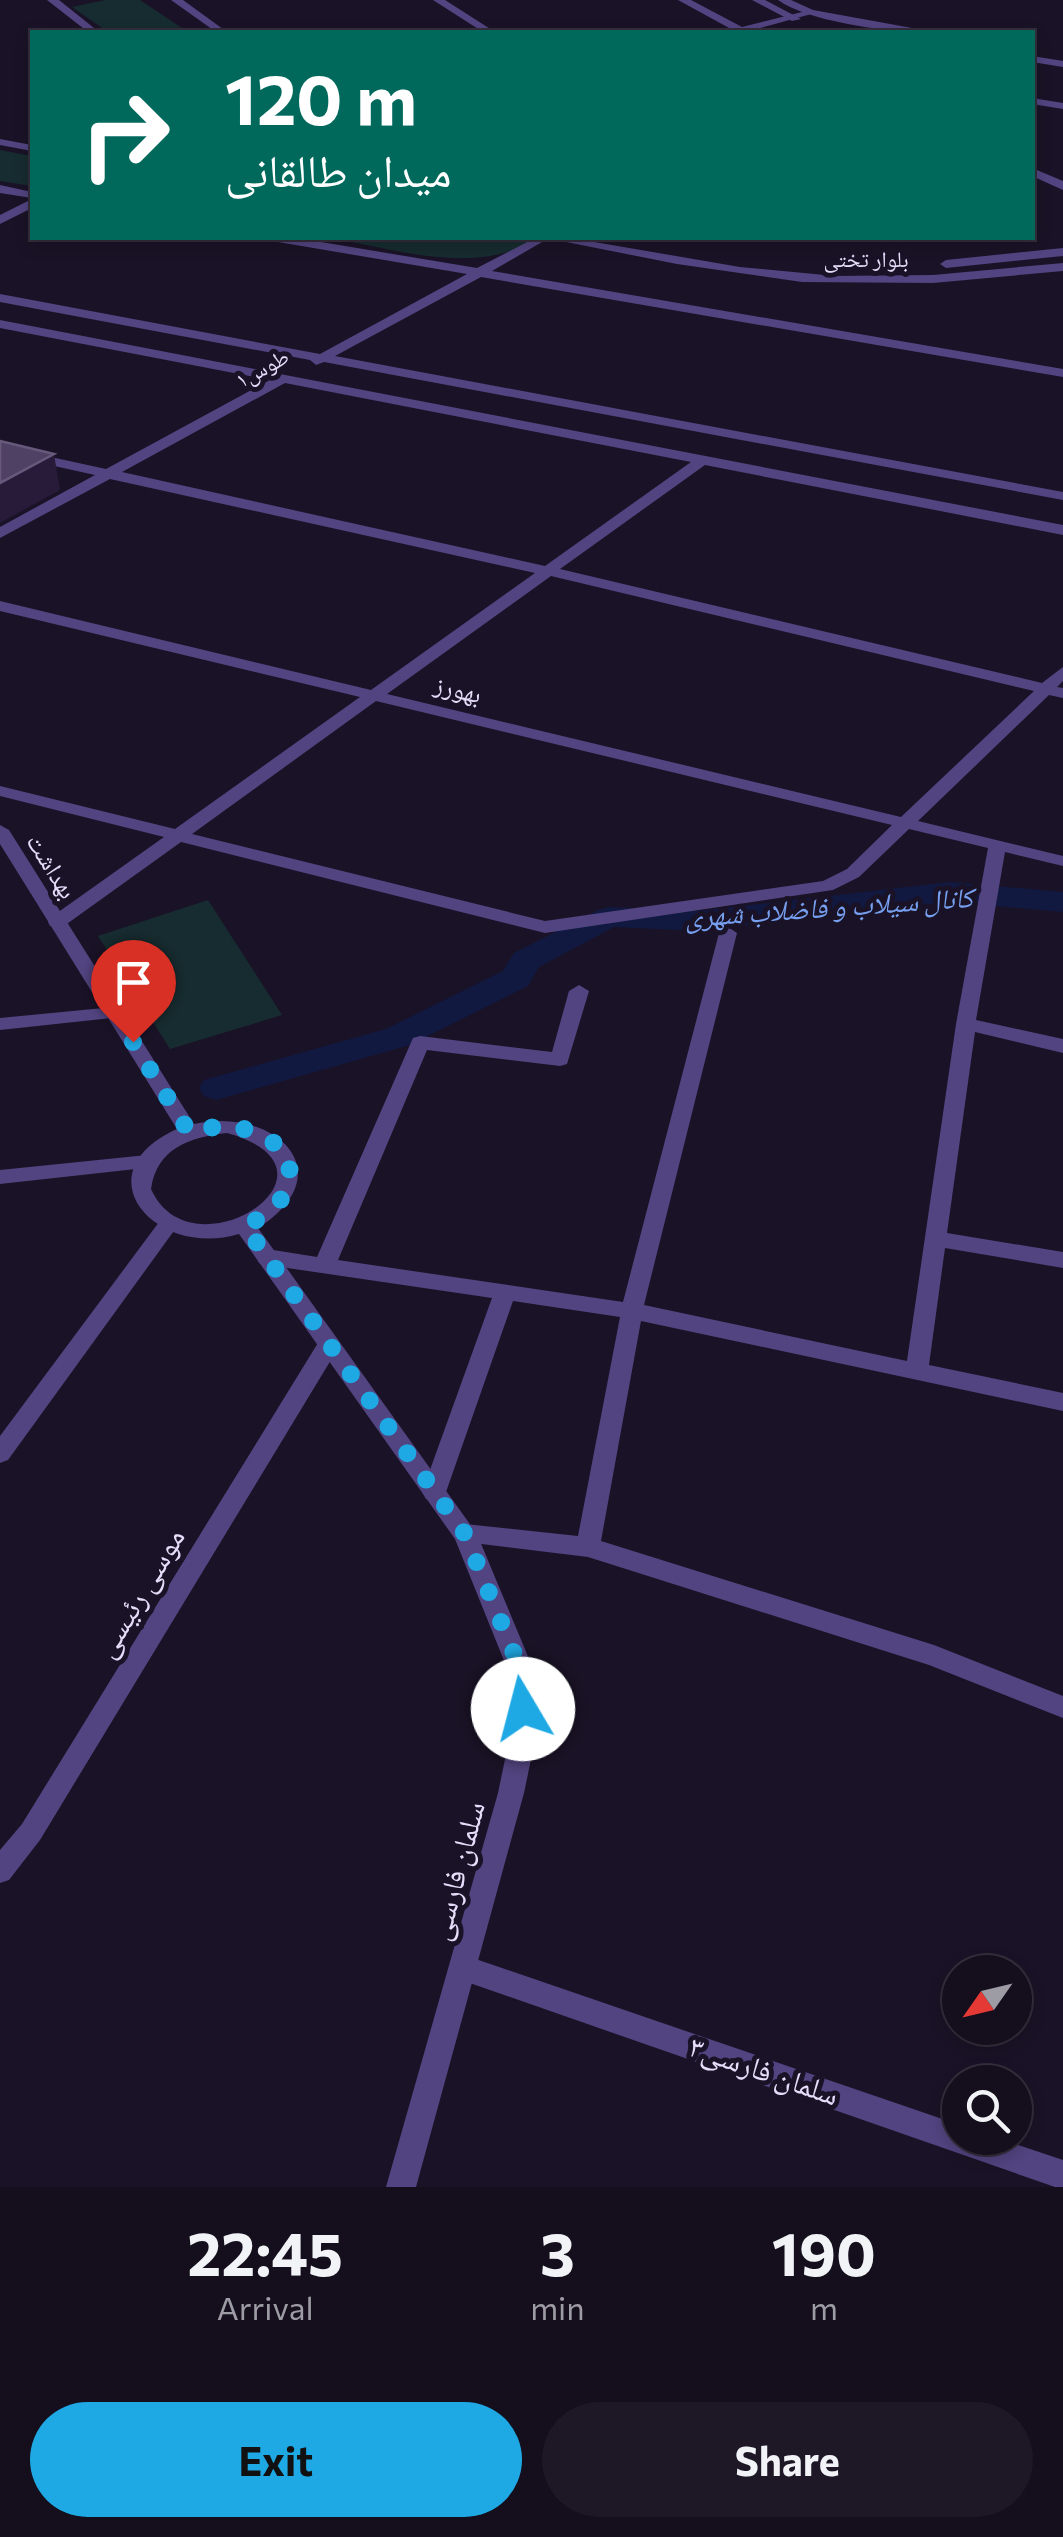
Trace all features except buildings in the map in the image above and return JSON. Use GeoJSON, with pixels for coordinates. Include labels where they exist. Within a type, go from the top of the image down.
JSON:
{"type":"FeatureCollection","features":[{"type":"Feature","properties":{"kind":"street"},"geometry":{"type":"LineString","coordinates":[[52,0],[91,30]]}},
{"type":"Feature","properties":{"kind":"street"},"geometry":{"type":"LineString","coordinates":[[176,0],[219,30]]}},
{"type":"Feature","properties":{"kind":"street"},"geometry":{"type":"LineString","coordinates":[[438,0],[487,30]]}},
{"type":"Feature","properties":{"kind":"street"},"geometry":{"type":"LineString","coordinates":[[683,0],[735,30]]}},
{"type":"Feature","properties":{"kind":"street"},"geometry":{"type":"LineString","coordinates":[[757,0],[795,18],[861,30]]}},
{"type":"Feature","properties":{"kind":"street"},"geometry":{"type":"LineString","coordinates":[[783,0],[810,13],[917,30]]}},
{"type":"Feature","properties":{"kind":"street"},"geometry":{"type":"LineString","coordinates":[[746,30],[810,13]]}},
{"type":"Feature","properties":{"kind":"street"},"geometry":{"type":"LineString","coordinates":[[1035,49],[1063,54]]}},
{"type":"Feature","properties":{"kind":"street"},"geometry":{"type":"LineString","coordinates":[[1035,59],[1063,64]]}},
{"type":"Feature","properties":{"kind":"street"},"geometry":{"type":"LineString","coordinates":[[1035,101],[1063,106]]}},
{"type":"Feature","properties":{"kind":"street"},"geometry":{"type":"LineString","coordinates":[[0,130],[30,135]]}},
{"type":"Feature","properties":{"kind":"street"},"geometry":{"type":"LineString","coordinates":[[0,142],[30,148]]}},
{"type":"Feature","properties":{"kind":"street"},"geometry":{"type":"LineString","coordinates":[[1035,172],[1063,186]]}},
{"type":"Feature","properties":{"kind":"street"},"geometry":{"type":"LineString","coordinates":[[0,190],[30,195]]}},
{"type":"Feature","properties":{"kind":"street"},"geometry":{"type":"LineString","coordinates":[[0,220],[30,204]]}},
{"type":"Feature","properties":{"kind":"street"},"geometry":{"type":"LineString","coordinates":[[290,240],[1063,373]]}},
{"type":"Feature","properties":{"kind":"street","name":"طوس۱"},"geometry":{"type":"LineString","coordinates":[[0,533],[538,240]]}},
{"type":"Feature","properties":{"kind":"street","name":"بلوار تختی"},"geometry":{"type":"LineString","coordinates":[[564,240],[754,273],[847,281],[1063,267]]}},
{"type":"Feature","properties":{"kind":"street","name":"بلوار تختی"},"geometry":{"type":"LineString","coordinates":[[642,240],[748,259],[836,268],[938,265],[1063,252]]}},
{"type":"Feature","properties":{"kind":"street"},"geometry":{"type":"LineString","coordinates":[[0,298],[1063,496]]}},
{"type":"Feature","properties":{"kind":"street"},"geometry":{"type":"LineString","coordinates":[[0,324],[1063,530]]}},
{"type":"Feature","properties":{"kind":"street"},"geometry":{"type":"LineString","coordinates":[[0,450],[1054,691]]}},
{"type":"Feature","properties":{"kind":"street"},"geometry":{"type":"LineString","coordinates":[[58,922],[703,460]]}},
{"type":"Feature","properties":{"kind":"street"},"geometry":{"type":"LineString","coordinates":[[0,463],[542,576]]}},
{"type":"Feature","properties":{"kind":"street","name":"بهورز"},"geometry":{"type":"LineString","coordinates":[[0,606],[1063,861]]}},
{"type":"Feature","properties":{"kind":"street"},"geometry":{"type":"LineString","coordinates":[[0,791],[181,833],[545,927],[808,892],[852,872],[1054,691],[1063,672]]}},
{"type":"Feature","properties":{"kind":"street","name":"بهداشت"},"geometry":{"type":"LineString","coordinates":[[0,830],[189,1132]]}},
{"type":"Feature","properties":{"kind":"street"},"geometry":{"type":"LineString","coordinates":[[916,1371],[966,1024],[997,846]]}},
{"type":"Feature","properties":{"kind":"street"},"geometry":{"type":"LineString","coordinates":[[588,1547],[632,1311],[728,933]]}},
{"type":"Feature","properties":{"kind":"street"},"geometry":{"type":"LineString","coordinates":[[324,1266],[420,1042],[560,1059],[579,992]]}},
{"type":"Feature","properties":{"kind":"street"},"geometry":{"type":"LineString","coordinates":[[0,1024],[114,1012]]}},
{"type":"Feature","properties":{"kind":"street"},"geometry":{"type":"LineString","coordinates":[[966,1024],[1063,1046]]}},
{"type":"Feature","properties":{"kind":"street"},"geometry":{"type":"LineString","coordinates":[[207,1127],[245,1128],[262,1134],[286,1154],[290,1180],[286,1194],[262,1218],[245,1226],[205,1232],[169,1223],[155,1214],[141,1189],[147,1162],[171,1139],[189,1132],[207,1127]]}},
{"type":"Feature","properties":{"kind":"street"},"geometry":{"type":"LineString","coordinates":[[0,1178],[147,1162]]}},
{"type":"Feature","properties":{"kind":"street"},"geometry":{"type":"LineString","coordinates":[[0,1454],[169,1223]]}},
{"type":"Feature","properties":{"kind":"street","name":"سلمان فارسی"},"geometry":{"type":"LineString","coordinates":[[245,1226],[465,1534],[524,1678],[522,1740],[464,1968],[402,2187]]}},
{"type":"Feature","properties":{"kind":"street"},"geometry":{"type":"LineString","coordinates":[[936,1239],[1063,1260]]}},
{"type":"Feature","properties":{"kind":"street"},"geometry":{"type":"LineString","coordinates":[[267,1256],[632,1311],[1063,1402]]}},
{"type":"Feature","properties":{"kind":"street"},"geometry":{"type":"LineString","coordinates":[[434,1492],[506,1291]]}},
{"type":"Feature","properties":{"kind":"street","name":"موسی رئیسی"},"geometry":{"type":"LineString","coordinates":[[0,1871],[31,1832],[83,1749],[329,1344]]}},
{"type":"Feature","properties":{"kind":"street"},"geometry":{"type":"LineString","coordinates":[[465,1534],[588,1547],[934,1656],[1063,1708]]}},
{"type":"Feature","properties":{"kind":"street","name":"سلمان فارسی۳"},"geometry":{"type":"LineString","coordinates":[[464,1968],[1063,2175]]}},
{"type":"Feature","properties":{"kind":"green space"},"geometry":{"type":"Polygon","coordinates":[[[105,0],[140,0],[185,30],[105,30],[72,7],[105,0]]]}},
{"type":"Feature","properties":{"kind":"green space"},"geometry":{"type":"Polygon","coordinates":[[[0,150],[30,156],[30,186],[0,181],[0,150]]]}},
{"type":"Feature","properties":{"kind":"green space"},"geometry":{"type":"Polygon","coordinates":[[[339,240],[533,242],[483,257],[407,253],[339,240]]]}},
{"type":"Feature","properties":{"kind":"green space"},"geometry":{"type":"Polygon","coordinates":[[[208,900],[282,1015],[170,1049],[98,936],[208,900]]]}},
{"type":"Feature","properties":{"kind":"waterway","name":"کانال سیلاب و فاضلاب شهری"},"geometry":{"type":"LineString","coordinates":[[216,1088],[398,1037],[516,978],[526,960],[609,917],[700,921],[950,892],[1063,902]]}},
{"type":"Feature","properties":{"kind":"route"},"geometry":{"type":"LineString","coordinates":[[133,1042],[189,1132],[207,1127],[245,1128],[262,1134],[286,1154],[290,1180],[286,1194],[262,1218],[245,1226],[465,1534],[524,1678],[523,1709]]}}]}
